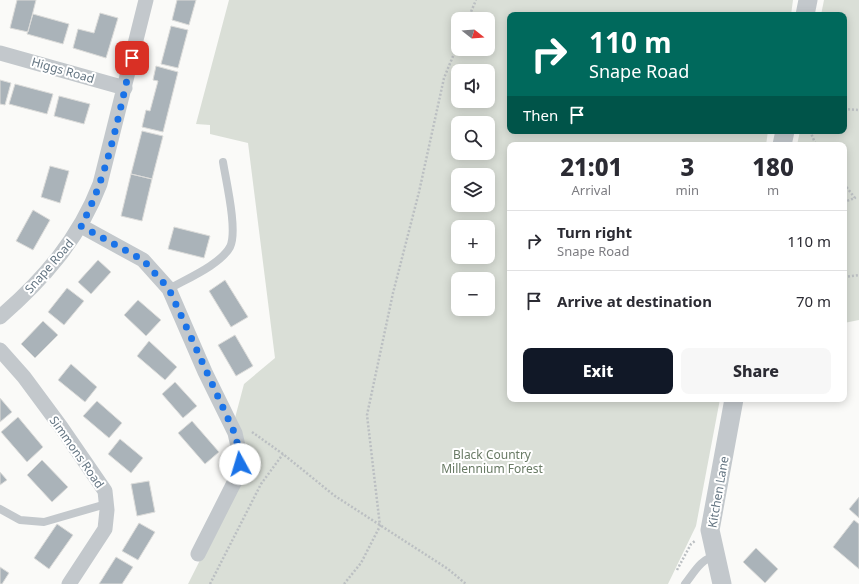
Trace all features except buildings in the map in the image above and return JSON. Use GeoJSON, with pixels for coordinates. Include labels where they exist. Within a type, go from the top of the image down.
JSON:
{"type":"FeatureCollection","features":[{"type":"Feature","properties":{"kind":"street","name":"Snape Road"},"geometry":{"type":"LineString","coordinates":[[2,311],[46,273],[72,240],[92,206],[100,184],[146,0]]}},
{"type":"Feature","properties":{"kind":"street"},"geometry":{"type":"LineString","coordinates":[[806,12],[808,0]]}},
{"type":"Feature","properties":{"kind":"street","name":"Higgs Road"},"geometry":{"type":"LineString","coordinates":[[0,53],[125,88]]}},
{"type":"Feature","properties":{"kind":"street"},"geometry":{"type":"LineString","coordinates":[[81,226],[143,260],[169,289],[235,434],[240,455],[239,473],[198,554]]}},
{"type":"Feature","properties":{"kind":"street","name":"Simmons Road"},"geometry":{"type":"LineString","coordinates":[[0,350],[24,378],[61,427],[105,491],[105,529],[69,584]]}},
{"type":"Feature","properties":{"kind":"street","name":"Kitchen Lane"},"geometry":{"type":"LineString","coordinates":[[722,584],[710,530],[733,402]]}},
{"type":"Feature","properties":{"kind":"lane"},"geometry":{"type":"LineString","coordinates":[[169,289],[217,262],[230,247],[233,229],[223,162]]}},
{"type":"Feature","properties":{"kind":"lane"},"geometry":{"type":"LineString","coordinates":[[0,509],[20,520],[44,522],[106,504]]}},
{"type":"Feature","properties":{"kind":"lane"},"geometry":{"type":"LineString","coordinates":[[685,584],[700,565],[710,557],[716,557]]}},
{"type":"Feature","properties":{"kind":"path"},"geometry":{"type":"LineString","coordinates":[[471,12],[476,0]]}},
{"type":"Feature","properties":{"kind":"path"},"geometry":{"type":"LineString","coordinates":[[344,584],[361,563],[380,526],[367,415],[393,293],[419,192],[444,78],[453,56]]}},
{"type":"Feature","properties":{"kind":"path"},"geometry":{"type":"LineString","coordinates":[[847,109],[859,110]]}},
{"type":"Feature","properties":{"kind":"path"},"geometry":{"type":"LineString","coordinates":[[847,188],[855,198],[847,201]]}},
{"type":"Feature","properties":{"kind":"path"},"geometry":{"type":"LineString","coordinates":[[847,277],[859,275]]}},
{"type":"Feature","properties":{"kind":"path"},"geometry":{"type":"LineString","coordinates":[[251,432],[283,454],[335,496],[448,569],[466,584]]}},
{"type":"Feature","properties":{"kind":"path"},"geometry":{"type":"LineString","coordinates":[[210,584],[261,484],[283,454]]}},
{"type":"Feature","properties":{"kind":"path"},"geometry":{"type":"LineString","coordinates":[[674,577],[691,544],[710,530]]}},
{"type":"Feature","properties":{"kind":"green space","name":"Black Country Millennium Forest"},"geometry":{"type":"Polygon","coordinates":[[[229,0],[793,0],[791,12],[507,12],[507,134],[768,134],[766,142],[507,142],[507,402],[719,402],[696,526],[668,584],[188,584],[247,467],[235,418],[244,384],[275,358],[248,143],[210,134],[210,125],[196,124],[229,0]]]}},
{"type":"Feature","properties":{"kind":"green space"},"geometry":{"type":"Polygon","coordinates":[[[824,0],[859,0],[859,320],[847,322],[847,142],[798,142],[799,134],[847,134],[847,12],[822,12],[824,0]]]}},
{"type":"Feature","properties":{"kind":"route"},"geometry":{"type":"LineString","coordinates":[[132,58],[100,184],[92,206],[81,226],[143,260],[169,289],[192,337],[205,372],[235,434],[240,455],[240,464]]}}]}
